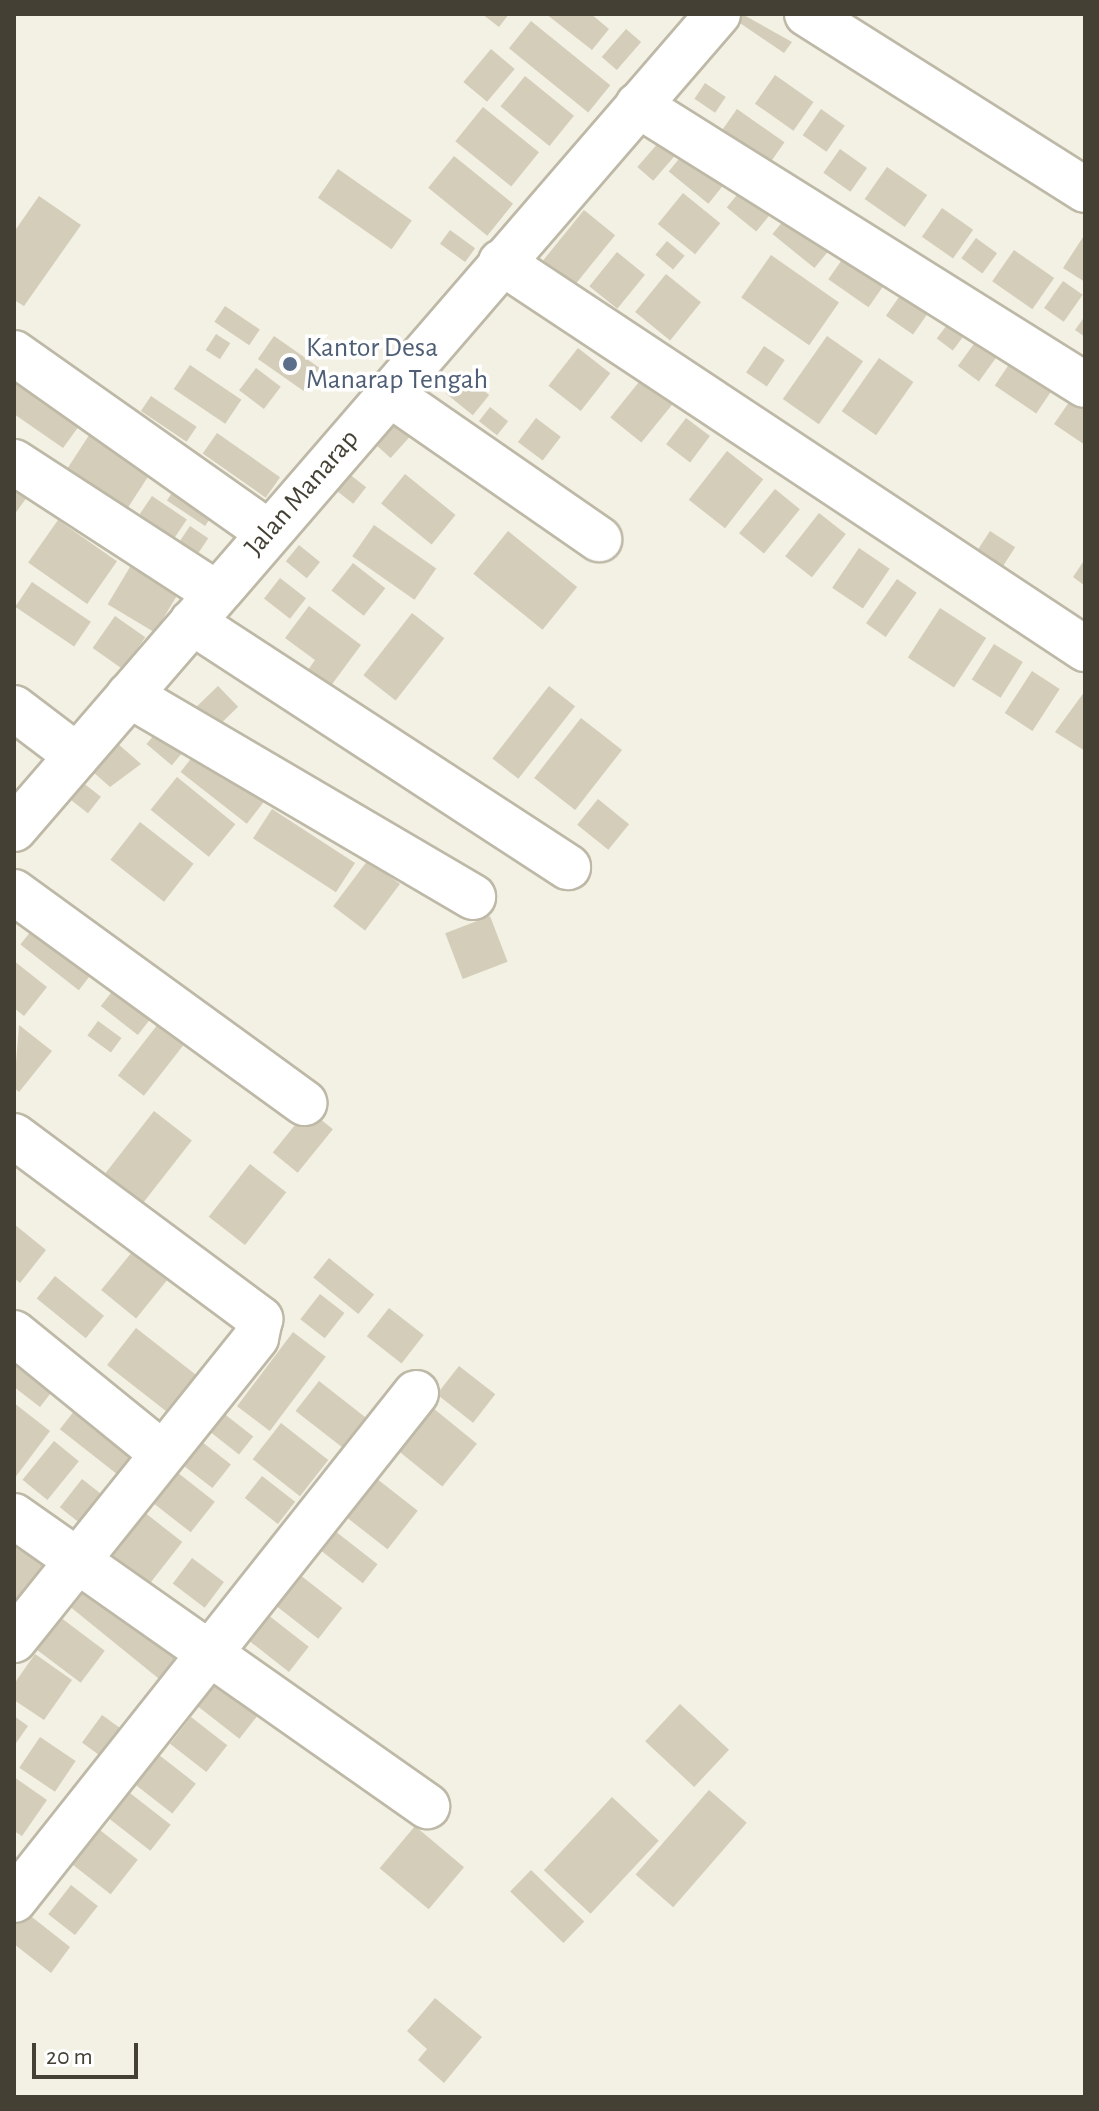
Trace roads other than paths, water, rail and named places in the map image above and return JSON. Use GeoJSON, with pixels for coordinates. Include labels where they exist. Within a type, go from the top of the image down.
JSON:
{"type":"FeatureCollection","features":[{"type":"Feature","properties":{"kind":"street","name":"Jalan Manarap"},"geometry":{"type":"LineString","coordinates":[[17,821],[77,756],[718,14]]}},
{"type":"Feature","properties":{"kind":"street"},"geometry":{"type":"LineString","coordinates":[[807,14],[1085,190]]}},
{"type":"Feature","properties":{"kind":"street"},"geometry":{"type":"LineString","coordinates":[[638,105],[1085,385]]}},
{"type":"Feature","properties":{"kind":"street"},"geometry":{"type":"LineString","coordinates":[[501,262],[1085,649]]}},
{"type":"Feature","properties":{"kind":"street"},"geometry":{"type":"LineString","coordinates":[[14,353],[268,532]]}},
{"type":"Feature","properties":{"kind":"street"},"geometry":{"type":"LineString","coordinates":[[388,393],[599,539]]}},
{"type":"Feature","properties":{"kind":"street"},"geometry":{"type":"LineString","coordinates":[[14,462],[204,607],[568,867]]}},
{"type":"Feature","properties":{"kind":"street"},"geometry":{"type":"LineString","coordinates":[[129,695],[473,897]]}},
{"type":"Feature","properties":{"kind":"street"},"geometry":{"type":"LineString","coordinates":[[14,708],[77,756]]}},
{"type":"Feature","properties":{"kind":"street"},"geometry":{"type":"LineString","coordinates":[[14,892],[304,1103]]}},
{"type":"Feature","properties":{"kind":"street"},"geometry":{"type":"LineString","coordinates":[[14,1136],[260,1319],[256,1338],[159,1451],[82,1560],[14,1640]]}},
{"type":"Feature","properties":{"kind":"street"},"geometry":{"type":"LineString","coordinates":[[14,1333],[159,1451]]}},
{"type":"Feature","properties":{"kind":"street"},"geometry":{"type":"LineString","coordinates":[[14,1900],[212,1657],[416,1393]]}},
{"type":"Feature","properties":{"kind":"street"},"geometry":{"type":"LineString","coordinates":[[14,1516],[82,1560],[212,1657],[427,1806]]}},
{"type":"Feature","properties":{"kind":"place","name":"Kantor Desa Manarap Tengah"},"geometry":{"type":"Point","coordinates":[290,364]}}]}
